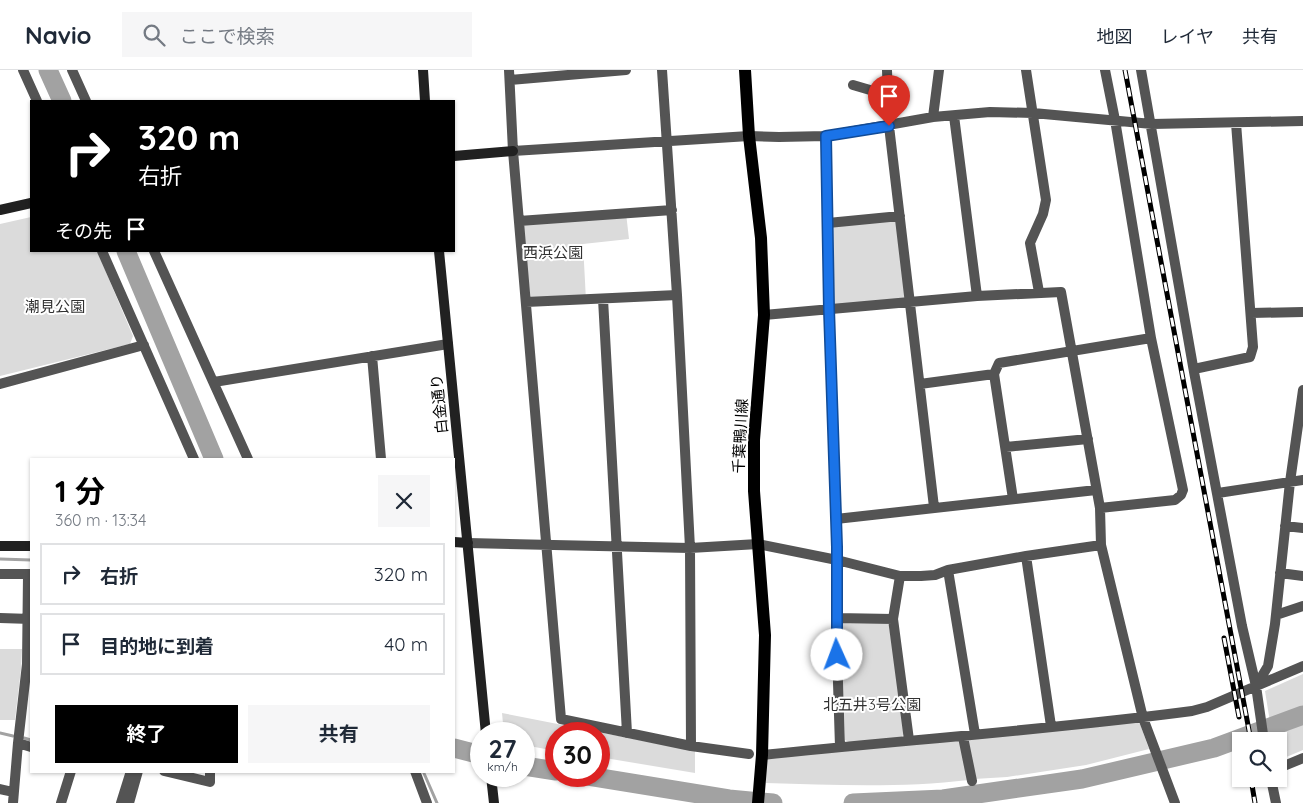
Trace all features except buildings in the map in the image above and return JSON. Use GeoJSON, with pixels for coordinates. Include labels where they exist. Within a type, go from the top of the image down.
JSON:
{"type":"FeatureCollection","features":[{"type":"Feature","properties":{"kind":"main road","name":"千葉鴨川線"},"geometry":{"type":"LineString","coordinates":[[745,70],[749,136],[761,238],[764,315],[754,440],[754,491],[765,635],[755,754],[759,785],[758,803]]}},
{"type":"Feature","properties":{"kind":"street"},"geometry":{"type":"LineString","coordinates":[[23,70],[37,100]]}},
{"type":"Feature","properties":{"kind":"street"},"geometry":{"type":"LineString","coordinates":[[72,70],[86,100]]}},
{"type":"Feature","properties":{"kind":"street"},"geometry":{"type":"LineString","coordinates":[[422,70],[425,100]]}},
{"type":"Feature","properties":{"kind":"street"},"geometry":{"type":"LineString","coordinates":[[626,70],[509,75],[513,151],[561,719],[691,746],[755,754],[1143,718],[1207,707],[1303,666]]}},
{"type":"Feature","properties":{"kind":"street"},"geometry":{"type":"LineString","coordinates":[[662,70],[677,294],[690,548],[691,746]]}},
{"type":"Feature","properties":{"kind":"street"},"geometry":{"type":"LineString","coordinates":[[887,70],[889,126],[934,507]]}},
{"type":"Feature","properties":{"kind":"street"},"geometry":{"type":"LineString","coordinates":[[933,118],[939,70]]}},
{"type":"Feature","properties":{"kind":"street"},"geometry":{"type":"LineString","coordinates":[[1026,70],[1046,200],[1044,214],[1030,243],[1038,292]]}},
{"type":"Feature","properties":{"kind":"street"},"geometry":{"type":"LineString","coordinates":[[1100,508],[1175,500],[1181,495],[1183,490],[1151,338],[1105,70]]}},
{"type":"Feature","properties":{"kind":"street"},"geometry":{"type":"LineString","coordinates":[[1141,70],[1194,369],[1242,626],[1256,686],[1262,732]]}},
{"type":"Feature","properties":{"kind":"street"},"geometry":{"type":"LineString","coordinates":[[853,85],[887,95]]}},
{"type":"Feature","properties":{"kind":"street"},"geometry":{"type":"LineString","coordinates":[[455,156],[749,136],[826,136],[933,118],[990,112],[1152,124],[1303,121]]}},
{"type":"Feature","properties":{"kind":"street"},"geometry":{"type":"LineString","coordinates":[[954,116],[977,296]]}},
{"type":"Feature","properties":{"kind":"street"},"geometry":{"type":"LineString","coordinates":[[1194,369],[1250,358],[1253,347],[1236,123]]}},
{"type":"Feature","properties":{"kind":"street"},"geometry":{"type":"LineString","coordinates":[[826,136],[840,747]]}},
{"type":"Feature","properties":{"kind":"street"},"geometry":{"type":"LineString","coordinates":[[0,210],[30,203]]}},
{"type":"Feature","properties":{"kind":"street"},"geometry":{"type":"LineString","coordinates":[[519,221],[672,210]]}},
{"type":"Feature","properties":{"kind":"street"},"geometry":{"type":"LineString","coordinates":[[828,223],[900,216]]}},
{"type":"Feature","properties":{"kind":"street"},"geometry":{"type":"LineString","coordinates":[[102,252],[194,458]]}},
{"type":"Feature","properties":{"kind":"street"},"geometry":{"type":"LineString","coordinates":[[154,252],[248,458]]}},
{"type":"Feature","properties":{"kind":"street","name":"白金通り"},"geometry":{"type":"LineString","coordinates":[[439,252],[485,722]]}},
{"type":"Feature","properties":{"kind":"street"},"geometry":{"type":"LineString","coordinates":[[764,315],[977,296],[1061,292],[1100,508],[1102,545],[1143,718],[1175,803]]}},
{"type":"Feature","properties":{"kind":"street"},"geometry":{"type":"LineString","coordinates":[[526,302],[677,294]]}},
{"type":"Feature","properties":{"kind":"street"},"geometry":{"type":"LineString","coordinates":[[603,299],[627,734]]}},
{"type":"Feature","properties":{"kind":"street"},"geometry":{"type":"LineString","coordinates":[[1251,313],[1303,312]]}},
{"type":"Feature","properties":{"kind":"street"},"geometry":{"type":"LineString","coordinates":[[1013,499],[994,374],[999,363],[1151,338]]}},
{"type":"Feature","properties":{"kind":"street"},"geometry":{"type":"LineString","coordinates":[[214,382],[448,344]]}},
{"type":"Feature","properties":{"kind":"street"},"geometry":{"type":"LineString","coordinates":[[0,384],[144,345]]}},
{"type":"Feature","properties":{"kind":"street"},"geometry":{"type":"LineString","coordinates":[[372,356],[381,458]]}},
{"type":"Feature","properties":{"kind":"street"},"geometry":{"type":"LineString","coordinates":[[920,384],[994,374]]}},
{"type":"Feature","properties":{"kind":"street"},"geometry":{"type":"LineString","coordinates":[[1256,686],[1268,666],[1276,615],[1290,482],[1303,390]]}},
{"type":"Feature","properties":{"kind":"street"},"geometry":{"type":"LineString","coordinates":[[1006,447],[1088,439]]}},
{"type":"Feature","properties":{"kind":"street"},"geometry":{"type":"LineString","coordinates":[[1218,493],[1303,480]]}},
{"type":"Feature","properties":{"kind":"street"},"geometry":{"type":"LineString","coordinates":[[836,519],[1096,490]]}},
{"type":"Feature","properties":{"kind":"street"},"geometry":{"type":"LineString","coordinates":[[1285,526],[1303,528]]}},
{"type":"Feature","properties":{"kind":"street"},"geometry":{"type":"LineString","coordinates":[[455,542],[546,546],[690,548],[758,544],[837,560],[900,576],[935,575],[948,570],[1102,545]]}},
{"type":"Feature","properties":{"kind":"street"},"geometry":{"type":"LineString","coordinates":[[0,546],[30,546]]}},
{"type":"Feature","properties":{"kind":"street"},"geometry":{"type":"LineString","coordinates":[[1026,556],[1051,726]]}},
{"type":"Feature","properties":{"kind":"street"},"geometry":{"type":"LineString","coordinates":[[948,570],[976,734]]}},
{"type":"Feature","properties":{"kind":"street"},"geometry":{"type":"LineString","coordinates":[[1280,573],[1303,576]]}},
{"type":"Feature","properties":{"kind":"street"},"geometry":{"type":"LineString","coordinates":[[0,574],[30,575],[27,664],[13,798],[0,789]]}},
{"type":"Feature","properties":{"kind":"street"},"geometry":{"type":"LineString","coordinates":[[900,576],[893,619],[909,740]]}},
{"type":"Feature","properties":{"kind":"street"},"geometry":{"type":"LineString","coordinates":[[1276,615],[1303,606]]}},
{"type":"Feature","properties":{"kind":"street"},"geometry":{"type":"LineString","coordinates":[[0,618],[29,618]]}},
{"type":"Feature","properties":{"kind":"street"},"geometry":{"type":"LineString","coordinates":[[836,618],[893,619]]}},
{"type":"Feature","properties":{"kind":"street"},"geometry":{"type":"LineString","coordinates":[[963,736],[972,781]]}},
{"type":"Feature","properties":{"kind":"street"},"geometry":{"type":"LineString","coordinates":[[18,743],[30,747]]}},
{"type":"Feature","properties":{"kind":"street"},"geometry":{"type":"LineString","coordinates":[[1287,765],[1303,758]]}},
{"type":"Feature","properties":{"kind":"street"},"geometry":{"type":"LineString","coordinates":[[61,803],[70,773]]}},
{"type":"Feature","properties":{"kind":"street"},"geometry":{"type":"LineString","coordinates":[[121,803],[130,773]]}},
{"type":"Feature","properties":{"kind":"street"},"geometry":{"type":"LineString","coordinates":[[129,803],[137,773]]}},
{"type":"Feature","properties":{"kind":"street"},"geometry":{"type":"LineString","coordinates":[[178,773],[210,782],[210,773]]}},
{"type":"Feature","properties":{"kind":"street"},"geometry":{"type":"LineString","coordinates":[[416,773],[427,803]]}},
{"type":"Feature","properties":{"kind":"street"},"geometry":{"type":"LineString","coordinates":[[492,787],[494,803]]}},
{"type":"Feature","properties":{"kind":"street"},"geometry":{"type":"LineString","coordinates":[[1273,787],[1276,803]]}},
{"type":"Feature","properties":{"kind":"green space","name":"西浜公園"},"geometry":{"type":"Polygon","coordinates":[[[626,213],[629,239],[583,244],[586,300],[526,302],[519,221],[626,213]]]}},
{"type":"Feature","properties":{"kind":"green space"},"geometry":{"type":"Polygon","coordinates":[[[900,216],[910,302],[829,309],[828,223],[900,216]]]}},
{"type":"Feature","properties":{"kind":"green space","name":"潮見公園"},"geometry":{"type":"Polygon","coordinates":[[[30,217],[30,252],[97,252],[133,336],[130,344],[0,376],[0,224],[30,217]]]}},
{"type":"Feature","properties":{"kind":"green space","name":"北五井3号公園"},"geometry":{"type":"Polygon","coordinates":[[[844,622],[885,622],[889,625],[905,732],[901,738],[849,742],[845,740],[841,626],[844,622]]]}},
{"type":"Feature","properties":{"kind":"green space"},"geometry":{"type":"Polygon","coordinates":[[[0,649],[22,649],[15,720],[0,720],[0,649]]]}},
{"type":"Feature","properties":{"kind":"green space"},"geometry":{"type":"Polygon","coordinates":[[[1303,674],[1303,750],[1287,757],[1287,732],[1272,732],[1265,691],[1303,674]]]}},
{"type":"Feature","properties":{"kind":"green space"},"geometry":{"type":"Polygon","coordinates":[[[502,713],[548,722],[545,722],[545,749],[535,747],[535,722],[503,722],[502,713]]]}},
{"type":"Feature","properties":{"kind":"green space"},"geometry":{"type":"Polygon","coordinates":[[[1136,722],[1140,724],[1149,749],[1086,765],[1007,777],[974,779],[967,743],[970,738],[1136,722]]]}},
{"type":"Feature","properties":{"kind":"green space"},"geometry":{"type":"Polygon","coordinates":[[[610,734],[695,751],[695,773],[610,759],[610,734]]]}},
{"type":"Feature","properties":{"kind":"green space"},"geometry":{"type":"Polygon","coordinates":[[[957,740],[961,743],[969,780],[893,785],[766,783],[766,758],[957,740]]]}},
{"type":"Feature","properties":{"kind":"waterway"},"geometry":{"type":"LineString","coordinates":[[48,70],[62,100]]}},
{"type":"Feature","properties":{"kind":"waterway"},"geometry":{"type":"LineString","coordinates":[[126,252],[214,458]]}},
{"type":"Feature","properties":{"kind":"waterway"},"geometry":{"type":"LineString","coordinates":[[0,559],[30,560]]}},
{"type":"Feature","properties":{"kind":"waterway"},"geometry":{"type":"LineString","coordinates":[[853,803],[943,799],[1082,779],[1214,748],[1303,715]]}},
{"type":"Feature","properties":{"kind":"waterway"},"geometry":{"type":"LineString","coordinates":[[0,733],[13,736]]}},
{"type":"Feature","properties":{"kind":"waterway"},"geometry":{"type":"LineString","coordinates":[[24,738],[30,740]]}},
{"type":"Feature","properties":{"kind":"waterway"},"geometry":{"type":"LineString","coordinates":[[455,748],[470,752]]}},
{"type":"Feature","properties":{"kind":"waterway"},"geometry":{"type":"LineString","coordinates":[[535,768],[545,769]]}},
{"type":"Feature","properties":{"kind":"waterway"},"geometry":{"type":"LineString","coordinates":[[424,773],[437,803]]}},
{"type":"Feature","properties":{"kind":"waterway"},"geometry":{"type":"LineString","coordinates":[[610,780],[729,799],[773,803]]}},
{"type":"Feature","properties":{"kind":"railway"},"geometry":{"type":"LineString","coordinates":[[1125,70],[1249,732]]}},
{"type":"Feature","properties":{"kind":"railway"},"geometry":{"type":"LineString","coordinates":[[1224,638],[1239,717]]}},
{"type":"Feature","properties":{"kind":"railway"},"geometry":{"type":"LineString","coordinates":[[1252,787],[1255,803]]}},
{"type":"Feature","properties":{"kind":"route"},"geometry":{"type":"LineString","coordinates":[[837,655],[837,547],[829,309],[826,136],[889,126]]}}]}
